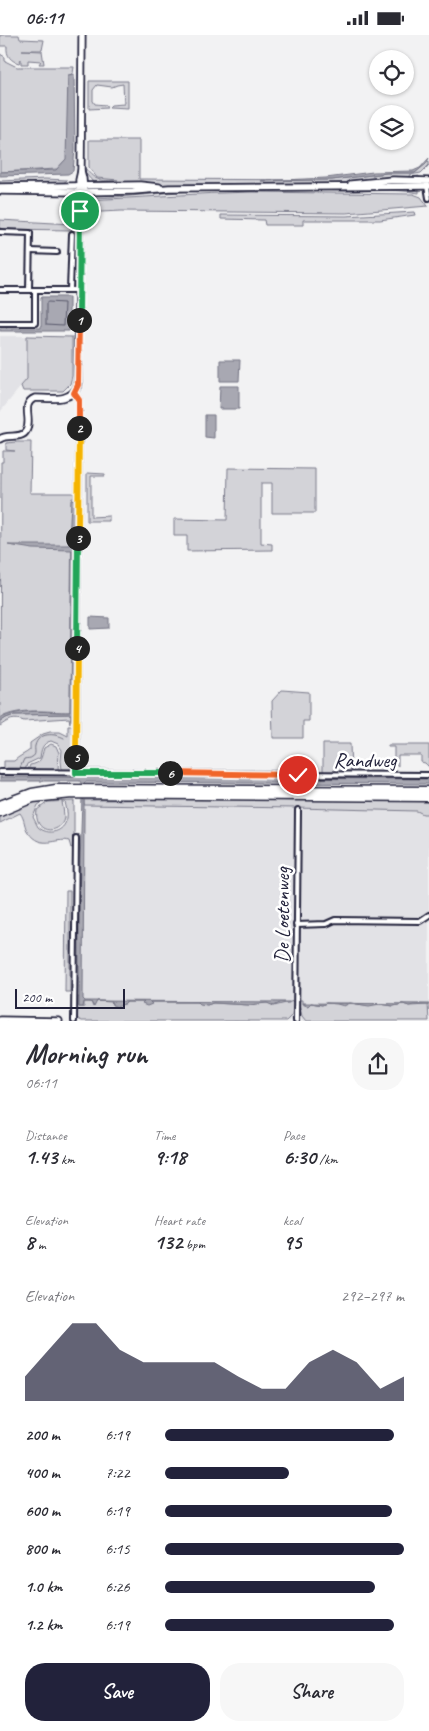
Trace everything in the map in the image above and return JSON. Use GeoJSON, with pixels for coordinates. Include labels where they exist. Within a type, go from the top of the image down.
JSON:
{"type":"FeatureCollection","features":[{"type":"Feature","properties":{"kind":"highway"},"geometry":{"type":"LineString","coordinates":[[0,805],[32,793],[56,789],[429,791]]}},
{"type":"Feature","properties":{"kind":"highway"},"geometry":{"type":"LineString","coordinates":[[0,812],[33,798],[72,794],[429,797]]}},
{"type":"Feature","properties":{"kind":"street"},"geometry":{"type":"LineString","coordinates":[[0,439],[5,435],[20,435],[26,431],[28,404],[31,400],[65,397],[74,393],[78,385],[82,35]]}},
{"type":"Feature","properties":{"kind":"street"},"geometry":{"type":"LineString","coordinates":[[0,191],[140,185],[169,188],[332,186],[393,180],[429,184],[429,198]]}},
{"type":"Feature","properties":{"kind":"street"},"geometry":{"type":"LineString","coordinates":[[0,187],[81,189]]}},
{"type":"Feature","properties":{"kind":"street"},"geometry":{"type":"LineString","coordinates":[[0,232],[30,233],[29,290]]}},
{"type":"Feature","properties":{"kind":"street"},"geometry":{"type":"LineString","coordinates":[[70,290],[72,234]]}},
{"type":"Feature","properties":{"kind":"street"},"geometry":{"type":"LineString","coordinates":[[30,251],[57,252]]}},
{"type":"Feature","properties":{"kind":"street"},"geometry":{"type":"LineString","coordinates":[[0,290],[79,290]]}},
{"type":"Feature","properties":{"kind":"street"},"geometry":{"type":"LineString","coordinates":[[0,323],[35,323],[35,290]]}},
{"type":"Feature","properties":{"kind":"street"},"geometry":{"type":"LineString","coordinates":[[74,393],[79,400],[76,773]]}},
{"type":"Feature","properties":{"kind":"street","name":"Randweg"},"geometry":{"type":"LineString","coordinates":[[0,772],[429,775]]}},
{"type":"Feature","properties":{"kind":"street","name":"De Loetenweg"},"geometry":{"type":"LineString","coordinates":[[296,1021],[298,810]]}},
{"type":"Feature","properties":{"kind":"street"},"geometry":{"type":"LineString","coordinates":[[74,1021],[76,838]]}},
{"type":"Feature","properties":{"kind":"street"},"geometry":{"type":"LineString","coordinates":[[296,925],[326,924],[335,920],[420,921],[428,916]]}},
{"type":"Feature","properties":{"kind":"street"},"geometry":{"type":"LineString","coordinates":[[0,1020],[59,1021]]}},
{"type":"Feature","properties":{"kind":"shaded area"},"geometry":{"type":"Polygon","coordinates":[[[0,35],[19,35],[20,39],[44,40],[42,50],[22,50],[42,51],[44,64],[39,64],[41,61],[28,60],[28,64],[21,64],[21,59],[19,63],[14,61],[8,55],[7,46],[0,46],[0,35]]]}},
{"type":"Feature","properties":{"kind":"shaded area"},"geometry":{"type":"Polygon","coordinates":[[[0,54],[5,57],[5,61],[17,67],[74,67],[73,73],[68,76],[67,158],[57,169],[0,172],[0,54]]]}},
{"type":"Feature","properties":{"kind":"shaded area"},"geometry":{"type":"Polygon","coordinates":[[[89,81],[128,81],[128,108],[109,107],[111,105],[124,104],[123,84],[112,87],[97,85],[93,90],[93,101],[95,104],[106,105],[107,108],[89,109],[89,81]]]}},
{"type":"Feature","properties":{"kind":"shaded area"},"geometry":{"type":"Polygon","coordinates":[[[89,140],[139,140],[139,179],[332,180],[387,173],[415,173],[429,161],[429,165],[421,173],[410,175],[411,177],[419,176],[419,179],[328,184],[214,186],[94,183],[85,173],[85,168],[99,180],[118,180],[97,178],[89,167],[89,140]]]}},
{"type":"Feature","properties":{"kind":"shaded area"},"geometry":{"type":"Polygon","coordinates":[[[67,180],[62,184],[0,186],[0,181],[67,180]]]}},
{"type":"Feature","properties":{"kind":"shaded area"},"geometry":{"type":"Polygon","coordinates":[[[359,188],[419,190],[419,193],[391,190],[241,190],[85,198],[93,194],[180,190],[359,188]]]}},
{"type":"Feature","properties":{"kind":"shaded area"},"geometry":{"type":"Polygon","coordinates":[[[252,192],[413,194],[421,197],[428,206],[346,213],[121,211],[82,213],[85,200],[252,192]]]}},
{"type":"Feature","properties":{"kind":"shaded area"},"geometry":{"type":"Polygon","coordinates":[[[414,212],[415,215],[380,220],[303,220],[303,225],[265,225],[264,220],[221,219],[221,215],[346,216],[414,212]]]}},
{"type":"Feature","properties":{"kind":"shaded area"},"geometry":{"type":"Polygon","coordinates":[[[0,220],[72,224],[72,230],[0,229],[0,220]]]}},
{"type":"Feature","properties":{"kind":"shaded area"},"geometry":{"type":"Polygon","coordinates":[[[0,336],[27,336],[27,379],[0,412],[0,336]]]}},
{"type":"Feature","properties":{"kind":"shaded area"},"geometry":{"type":"Polygon","coordinates":[[[27,336],[72,337],[72,376],[70,384],[63,391],[23,391],[21,386],[27,379],[27,336]]]}},
{"type":"Feature","properties":{"kind":"shaded area"},"geometry":{"type":"Polygon","coordinates":[[[31,442],[30,493],[74,493],[74,498],[72,498],[70,712],[25,711],[0,718],[1,462],[3,462],[3,451],[15,451],[6,450],[6,443],[31,442]]]}},
{"type":"Feature","properties":{"kind":"shaded area"},"geometry":{"type":"Polygon","coordinates":[[[228,468],[315,469],[315,513],[272,513],[272,483],[261,483],[261,543],[272,544],[272,550],[187,551],[187,536],[174,536],[174,519],[227,520],[228,468]]]}},
{"type":"Feature","properties":{"kind":"shaded area"},"geometry":{"type":"Polygon","coordinates":[[[87,473],[105,474],[105,476],[91,476],[91,517],[109,516],[109,521],[87,521],[87,473]]]}},
{"type":"Feature","properties":{"kind":"shaded area"},"geometry":{"type":"Polygon","coordinates":[[[282,690],[309,692],[309,721],[303,721],[303,738],[273,738],[272,701],[282,690]]]}},
{"type":"Feature","properties":{"kind":"shaded area"},"geometry":{"type":"Polygon","coordinates":[[[71,714],[70,723],[69,718],[24,721],[14,719],[0,726],[0,722],[14,715],[71,714]]]}},
{"type":"Feature","properties":{"kind":"shaded area"},"geometry":{"type":"Polygon","coordinates":[[[68,726],[73,726],[75,729],[75,767],[72,770],[62,770],[62,750],[58,744],[51,741],[44,745],[40,758],[27,764],[25,771],[7,771],[4,768],[4,761],[14,761],[30,750],[30,743],[43,734],[60,732],[68,736],[68,726]]]}},
{"type":"Feature","properties":{"kind":"shaded area"},"geometry":{"type":"Polygon","coordinates":[[[51,744],[56,746],[59,753],[58,770],[28,770],[30,765],[37,763],[40,759],[44,748],[51,744]]]}},
{"type":"Feature","properties":{"kind":"shaded area"},"geometry":{"type":"Polygon","coordinates":[[[323,744],[350,744],[351,772],[323,772],[323,744]]]}},
{"type":"Feature","properties":{"kind":"shaded area"},"geometry":{"type":"Polygon","coordinates":[[[388,745],[429,745],[429,767],[421,762],[421,755],[398,755],[398,766],[394,762],[394,747],[388,747],[388,745]]]}},
{"type":"Feature","properties":{"kind":"shaded area"},"geometry":{"type":"Polygon","coordinates":[[[429,799],[429,814],[417,811],[84,805],[84,800],[429,799]]]}},
{"type":"Feature","properties":{"kind":"shaded area"},"geometry":{"type":"Polygon","coordinates":[[[46,800],[38,805],[33,817],[38,827],[51,832],[59,830],[65,823],[67,814],[65,802],[62,802],[64,818],[62,824],[53,830],[43,828],[39,824],[37,810],[48,802],[74,801],[74,846],[71,848],[69,841],[43,842],[33,838],[27,830],[20,813],[0,823],[0,815],[24,805],[46,800]]]}},
{"type":"Feature","properties":{"kind":"shaded area"},"geometry":{"type":"Polygon","coordinates":[[[81,805],[429,810],[429,1021],[80,1021],[81,805]]]}},
{"type":"Feature","properties":{"kind":"shaded area"},"geometry":{"type":"Polygon","coordinates":[[[66,891],[70,891],[70,992],[65,992],[66,891]]]}},
{"type":"Feature","properties":{"kind":"shaded area"},"geometry":{"type":"Polygon","coordinates":[[[76,997],[79,997],[79,1007],[84,1007],[84,1002],[91,1002],[93,1007],[97,1001],[125,1002],[117,1005],[113,1002],[111,1003],[114,1006],[127,1002],[197,1002],[207,1005],[213,1003],[249,1005],[269,1003],[274,1006],[294,1001],[292,1015],[286,1021],[82,1021],[76,1014],[76,997]]]}},
{"type":"Feature","properties":{"kind":"shaded area"},"geometry":{"type":"Polygon","coordinates":[[[298,1000],[302,1000],[302,1004],[307,1006],[311,1003],[322,1005],[326,1003],[350,1003],[393,1006],[403,1004],[409,1006],[428,1005],[429,1021],[306,1021],[302,1016],[298,1000]]]}},
{"type":"Feature","properties":{"kind":"water"},"geometry":{"type":"Polygon","coordinates":[[[74,74],[75,149],[73,171],[68,174],[0,176],[0,172],[56,170],[66,159],[68,75],[74,74]]]}},
{"type":"Feature","properties":{"kind":"water"},"geometry":{"type":"Polygon","coordinates":[[[429,158],[426,164],[415,173],[387,173],[332,180],[261,181],[326,178],[373,172],[413,171],[420,168],[429,158]]]}},
{"type":"Feature","properties":{"kind":"water"},"geometry":{"type":"Polygon","coordinates":[[[41,297],[69,297],[69,331],[0,331],[0,328],[41,328],[41,297]]]}},
{"type":"Feature","properties":{"kind":"water"},"geometry":{"type":"Polygon","coordinates":[[[220,360],[240,360],[239,381],[220,381],[220,360]]]}},
{"type":"Feature","properties":{"kind":"water"},"geometry":{"type":"Polygon","coordinates":[[[220,386],[239,386],[239,409],[219,409],[220,386]]]}},
{"type":"Feature","properties":{"kind":"water"},"geometry":{"type":"Polygon","coordinates":[[[205,415],[214,415],[214,438],[205,437],[205,415]]]}},
{"type":"Feature","properties":{"kind":"water"},"geometry":{"type":"Polygon","coordinates":[[[74,499],[72,721],[71,714],[14,715],[0,722],[0,719],[16,713],[34,711],[70,712],[72,550],[33,549],[8,545],[69,545],[71,500],[74,499]]]}},
{"type":"Feature","properties":{"kind":"water"},"geometry":{"type":"Polygon","coordinates":[[[90,617],[109,618],[109,628],[90,629],[90,617]]]}},
{"type":"Feature","properties":{"kind":"water"},"geometry":{"type":"Polygon","coordinates":[[[0,777],[429,779],[429,784],[85,782],[82,785],[80,781],[0,781],[0,777]]]}},
{"type":"Feature","properties":{"kind":"water"},"geometry":{"type":"Polygon","coordinates":[[[82,798],[84,800],[83,999],[85,1001],[97,1001],[94,1007],[91,1002],[84,1002],[83,1007],[79,1007],[79,899],[82,798]]]}},
{"type":"Feature","properties":{"kind":"water"},"geometry":{"type":"Polygon","coordinates":[[[98,1001],[289,1002],[289,1003],[280,1003],[274,1006],[267,1003],[249,1005],[213,1003],[207,1005],[198,1002],[150,1002],[152,1004],[147,1006],[142,1004],[144,1002],[127,1002],[118,1007],[112,1005],[112,1002],[98,1001]]]}},
{"type":"Feature","properties":{"kind":"water"},"geometry":{"type":"Polygon","coordinates":[[[328,1003],[349,1003],[344,1006],[328,1003]]]}},
{"type":"Feature","properties":{"kind":"water"},"geometry":{"type":"Polygon","coordinates":[[[353,1003],[429,1004],[429,1005],[409,1006],[403,1004],[394,1006],[380,1004],[369,1006],[353,1003]]]}},
{"type":"Feature","properties":{"kind":"waterway"},"geometry":{"type":"LineString","coordinates":[[7,768],[20,768],[24,759],[34,756],[37,741],[43,736],[56,735],[64,738]]}},
{"type":"Feature","properties":{"kind":"route"},"geometry":{"type":"LineString","coordinates":[[80,211],[78,385],[74,393],[79,400],[76,773],[298,775]]}}]}
